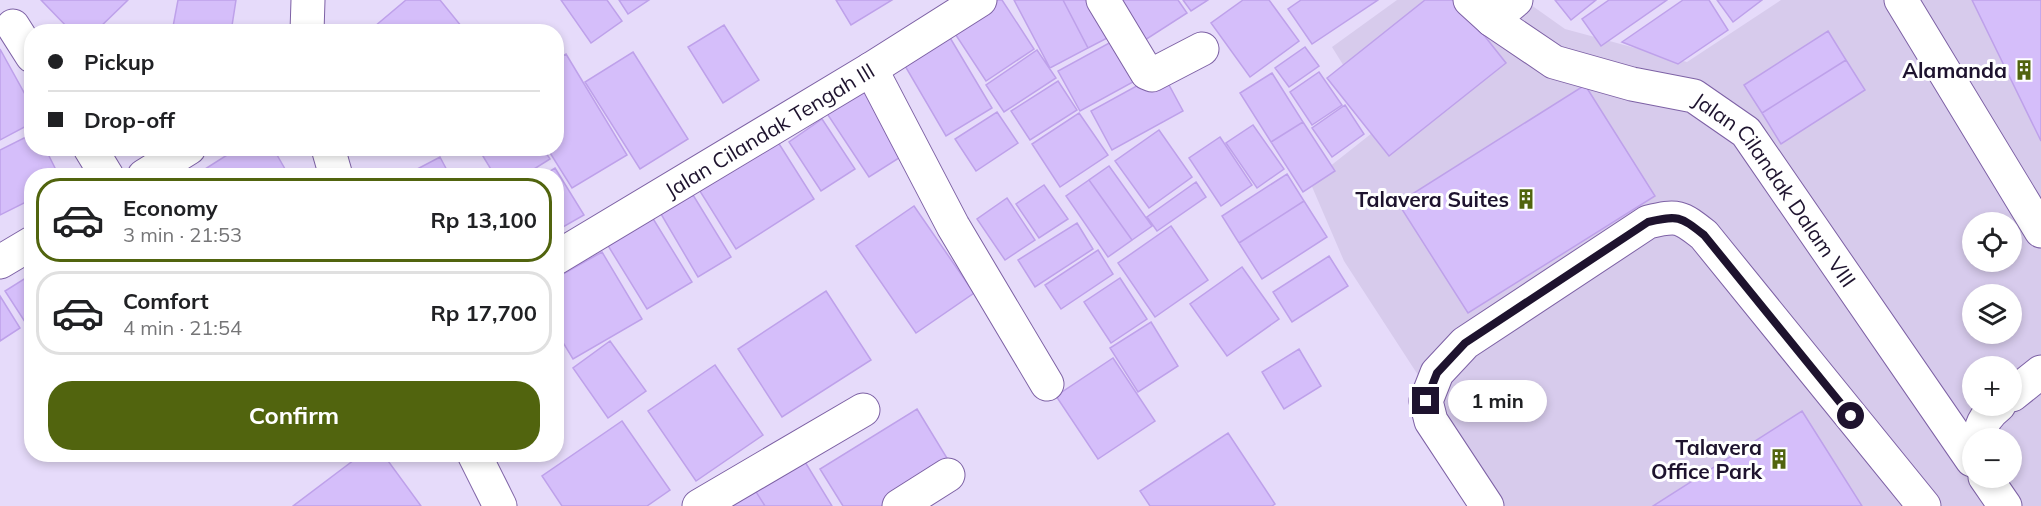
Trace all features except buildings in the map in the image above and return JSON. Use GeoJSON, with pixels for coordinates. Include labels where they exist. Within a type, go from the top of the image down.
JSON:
{"type":"FeatureCollection","features":[{"type":"Feature","properties":{"kind":"street"},"geometry":{"type":"LineString","coordinates":[[307,24],[308,0]]}},
{"type":"Feature","properties":{"kind":"street","name":"Jalan Cilandak Tengah III"},"geometry":{"type":"LineString","coordinates":[[564,253],[871,69],[980,0]]}},
{"type":"Feature","properties":{"kind":"street"},"geometry":{"type":"LineString","coordinates":[[1103,0],[1147,73],[1152,75],[1202,49]]}},
{"type":"Feature","properties":{"kind":"street"},"geometry":{"type":"LineString","coordinates":[[1901,0],[2041,231]]}},
{"type":"Feature","properties":{"kind":"street","name":"Jalan Cilandak Dalam VIII"},"geometry":{"type":"LineString","coordinates":[[1492,6],[1554,62],[1632,84],[1694,96],[1746,132],[1962,445]]}},
{"type":"Feature","properties":{"kind":"street"},"geometry":{"type":"LineString","coordinates":[[13,26],[24,43]]}},
{"type":"Feature","properties":{"kind":"street"},"geometry":{"type":"LineString","coordinates":[[871,69],[953,226],[1047,384]]}},
{"type":"Feature","properties":{"kind":"street"},"geometry":{"type":"LineString","coordinates":[[157,168],[176,156]]}},
{"type":"Feature","properties":{"kind":"street"},"geometry":{"type":"LineString","coordinates":[[1487,506],[1431,421],[1426,401],[1437,373],[1465,343],[1648,222],[1671,217],[1684,219],[1704,235],[1924,506]]}},
{"type":"Feature","properties":{"kind":"street"},"geometry":{"type":"LineString","coordinates":[[0,262],[24,248]]}},
{"type":"Feature","properties":{"kind":"street"},"geometry":{"type":"LineString","coordinates":[[2022,387],[2041,372]]}},
{"type":"Feature","properties":{"kind":"street"},"geometry":{"type":"LineString","coordinates":[[699,506],[863,410]]}},
{"type":"Feature","properties":{"kind":"street"},"geometry":{"type":"LineString","coordinates":[[478,462],[500,506]]}},
{"type":"Feature","properties":{"kind":"street"},"geometry":{"type":"LineString","coordinates":[[898,506],[948,475]]}},
{"type":"Feature","properties":{"kind":"street"},"geometry":{"type":"LineString","coordinates":[[1993,488],[2005,506]]}},
{"type":"Feature","properties":{"kind":"street"},"geometry":{"type":"LineString","coordinates":[[2010,488],[2021,506]]}},
{"type":"Feature","properties":{"kind":"shaded area"},"geometry":{"type":"Polygon","coordinates":[[[1397,0],[1524,0],[1565,29],[1687,62],[1781,0],[2041,0],[2041,506],[1503,506],[1344,261],[1310,182],[1381,126],[1332,47],[1397,0]]]}},
{"type":"Feature","properties":{"kind":"place","name":"Alamanda"},"geometry":{"type":"Point","coordinates":[2024,70]}},
{"type":"Feature","properties":{"kind":"place","name":"Talavera Suites"},"geometry":{"type":"Point","coordinates":[1526,199]}},
{"type":"Feature","properties":{"kind":"place","name":"Talavera Office Park"},"geometry":{"type":"Point","coordinates":[1779,459]}},
{"type":"Feature","properties":{"kind":"route"},"geometry":{"type":"LineString","coordinates":[[1426,401],[1437,373],[1465,343],[1648,222],[1671,217],[1684,219],[1704,235],[1851,416]]}}]}
